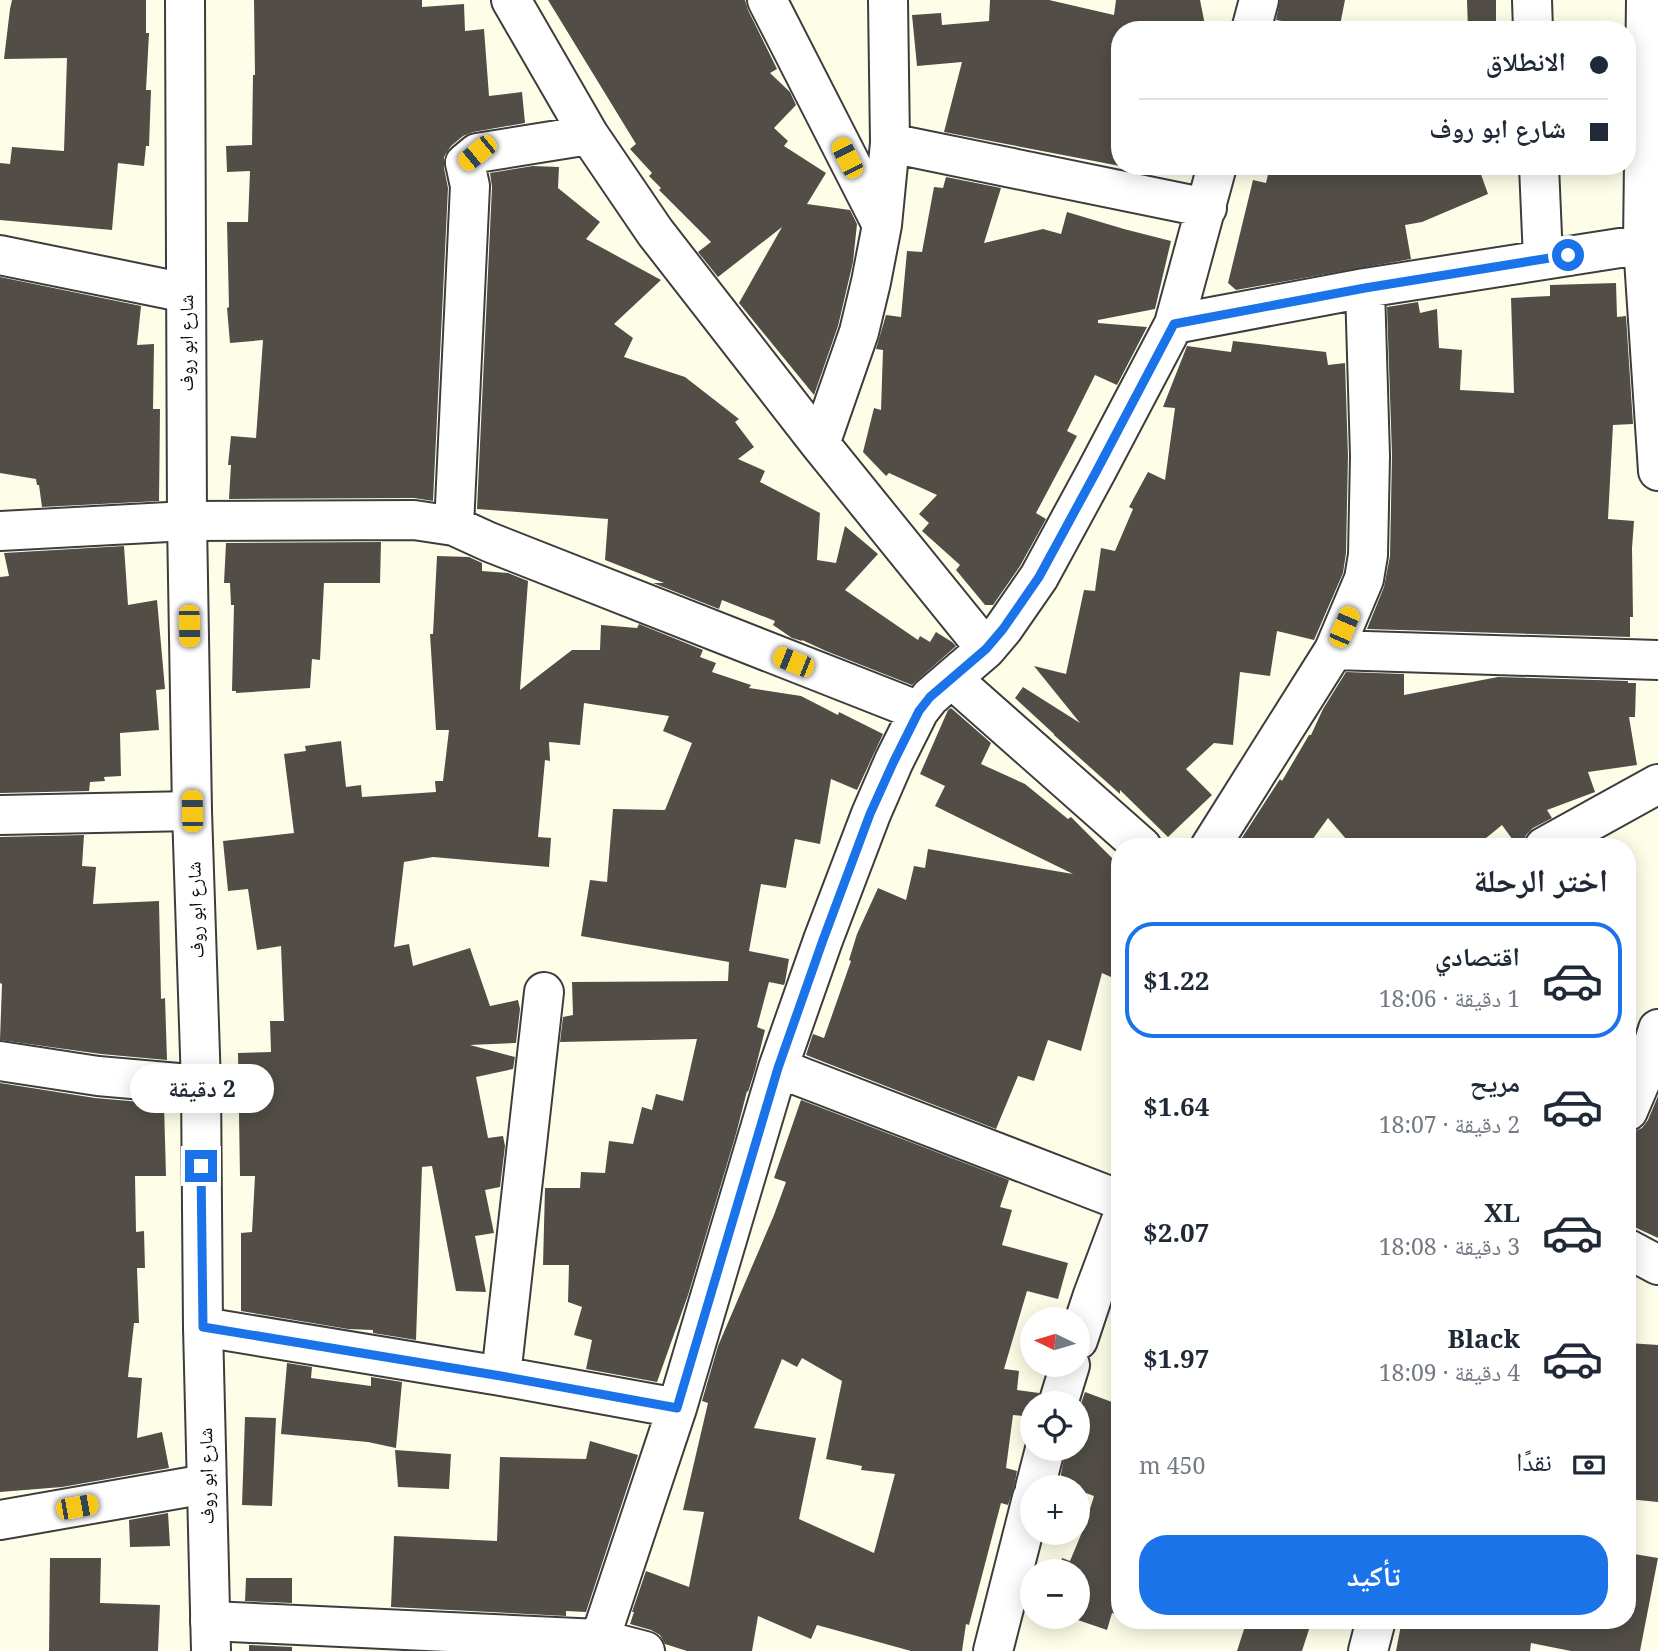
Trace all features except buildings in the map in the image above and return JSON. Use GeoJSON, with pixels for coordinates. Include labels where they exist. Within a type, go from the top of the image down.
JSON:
{"type":"FeatureCollection","features":[{"type":"Feature","properties":{"kind":"street","name":"شارع ابو روف"},"geometry":{"type":"LineString","coordinates":[[185,0],[187,521],[192,811],[201,1085],[210,1636]]}},
{"type":"Feature","properties":{"kind":"street"},"geometry":{"type":"LineString","coordinates":[[511,0],[589,135],[655,232],[820,444],[986,649]]}},
{"type":"Feature","properties":{"kind":"street"},"geometry":{"type":"LineString","coordinates":[[767,0],[881,225]]}},
{"type":"Feature","properties":{"kind":"street"},"geometry":{"type":"LineString","coordinates":[[820,444],[859,332],[881,225],[890,143],[888,0]]}},
{"type":"Feature","properties":{"kind":"street"},"geometry":{"type":"LineString","coordinates":[[1253,21],[1259,0]]}},
{"type":"Feature","properties":{"kind":"street"},"geometry":{"type":"LineString","coordinates":[[1532,0],[1533,21]]}},
{"type":"Feature","properties":{"kind":"street"},"geometry":{"type":"LineString","coordinates":[[1646,0],[1650,243],[1658,471]]}},
{"type":"Feature","properties":{"kind":"street"},"geometry":{"type":"LineString","coordinates":[[454,526],[470,186],[465,163],[477,153],[589,135]]}},
{"type":"Feature","properties":{"kind":"street"},"geometry":{"type":"LineString","coordinates":[[890,143],[1206,208]]}},
{"type":"Feature","properties":{"kind":"street"},"geometry":{"type":"LineString","coordinates":[[597,1645],[677,1408],[778,1068],[870,814],[919,711],[930,697],[986,649],[1003,629],[1039,577],[1096,472],[1174,324],[1215,175]]}},
{"type":"Feature","properties":{"kind":"street"},"geometry":{"type":"LineString","coordinates":[[1539,175],[1543,259]]}},
{"type":"Feature","properties":{"kind":"street"},"geometry":{"type":"LineString","coordinates":[[1174,324],[1365,288],[1650,243]]}},
{"type":"Feature","properties":{"kind":"street"},"geometry":{"type":"LineString","coordinates":[[0,255],[186,293]]}},
{"type":"Feature","properties":{"kind":"street"},"geometry":{"type":"LineString","coordinates":[[1216,838],[1334,650],[1364,579],[1368,555],[1370,456],[1365,288]]}},
{"type":"Feature","properties":{"kind":"street"},"geometry":{"type":"LineString","coordinates":[[0,531],[187,521],[414,520],[454,526],[919,711]]}},
{"type":"Feature","properties":{"kind":"street"},"geometry":{"type":"LineString","coordinates":[[1334,650],[1658,660]]}},
{"type":"Feature","properties":{"kind":"street"},"geometry":{"type":"LineString","coordinates":[[952,679],[1132,838]]}},
{"type":"Feature","properties":{"kind":"street"},"geometry":{"type":"LineString","coordinates":[[1560,838],[1658,784]]}},
{"type":"Feature","properties":{"kind":"street"},"geometry":{"type":"LineString","coordinates":[[0,816],[192,811]]}},
{"type":"Feature","properties":{"kind":"street"},"geometry":{"type":"LineString","coordinates":[[501,1376],[544,992]]}},
{"type":"Feature","properties":{"kind":"street"},"geometry":{"type":"LineString","coordinates":[[1636,1092],[1658,1029]]}},
{"type":"Feature","properties":{"kind":"street"},"geometry":{"type":"LineString","coordinates":[[0,1061],[98,1076],[201,1085]]}},
{"type":"Feature","properties":{"kind":"street"},"geometry":{"type":"LineString","coordinates":[[778,1068],[1111,1197]]}},
{"type":"Feature","properties":{"kind":"street"},"geometry":{"type":"LineString","coordinates":[[1636,1254],[1658,1265]]}},
{"type":"Feature","properties":{"kind":"street"},"geometry":{"type":"LineString","coordinates":[[1090,1322],[1106,1299],[1111,1272]]}},
{"type":"Feature","properties":{"kind":"street"},"geometry":{"type":"LineString","coordinates":[[203,1327],[677,1408]]}},
{"type":"Feature","properties":{"kind":"street"},"geometry":{"type":"LineString","coordinates":[[0,1520],[206,1484]]}},
{"type":"Feature","properties":{"kind":"street"},"geometry":{"type":"LineString","coordinates":[[993,1651],[1020,1545]]}},
{"type":"Feature","properties":{"kind":"street"},"geometry":{"type":"LineString","coordinates":[[1368,1651],[1374,1629]]}},
{"type":"Feature","properties":{"kind":"street"},"geometry":{"type":"LineString","coordinates":[[210,1636],[597,1645],[645,1651]]}},
{"type":"Feature","properties":{"kind":"route"},"geometry":{"type":"LineString","coordinates":[[201,1166],[203,1327],[677,1408],[778,1068],[870,814],[894,761],[919,711],[930,697],[986,649],[1039,577],[1174,324],[1365,288],[1568,255]]}}]}
